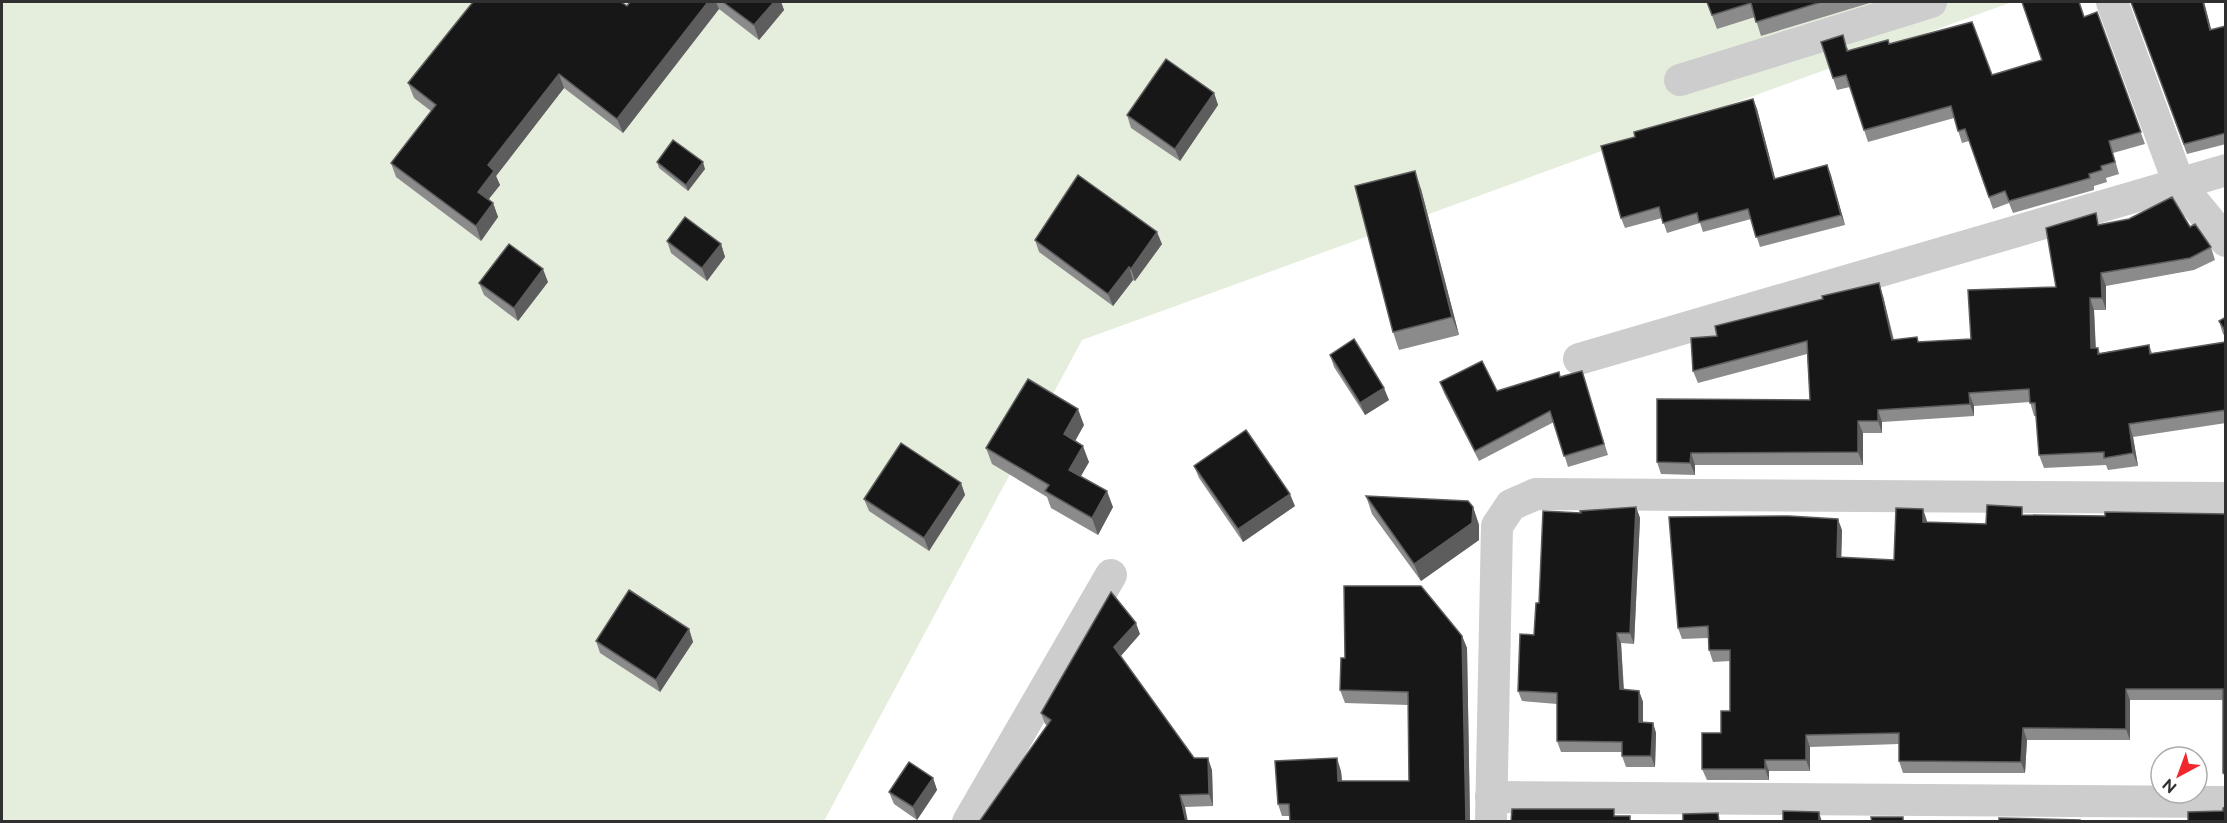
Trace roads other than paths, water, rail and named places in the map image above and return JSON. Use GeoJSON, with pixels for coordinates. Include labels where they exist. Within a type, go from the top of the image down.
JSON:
{"type":"FeatureCollection","features":[{"type":"Feature","properties":{"kind":"street"},"geometry":{"type":"LineString","coordinates":[[1680,80],[1931,2]]}},
{"type":"Feature","properties":{"kind":"street"},"geometry":{"type":"LineString","coordinates":[[2112,2],[2179,184],[2226,241]]}},
{"type":"Feature","properties":{"kind":"street"},"geometry":{"type":"LineString","coordinates":[[1579,359],[2226,170]]}},
{"type":"Feature","properties":{"kind":"street"},"geometry":{"type":"LineString","coordinates":[[2226,498],[1536,494],[1511,505],[1497,526],[1491,809],[2226,802]]}},
{"type":"Feature","properties":{"kind":"street"},"geometry":{"type":"LineString","coordinates":[[968,822],[1111,575]]}}]}
